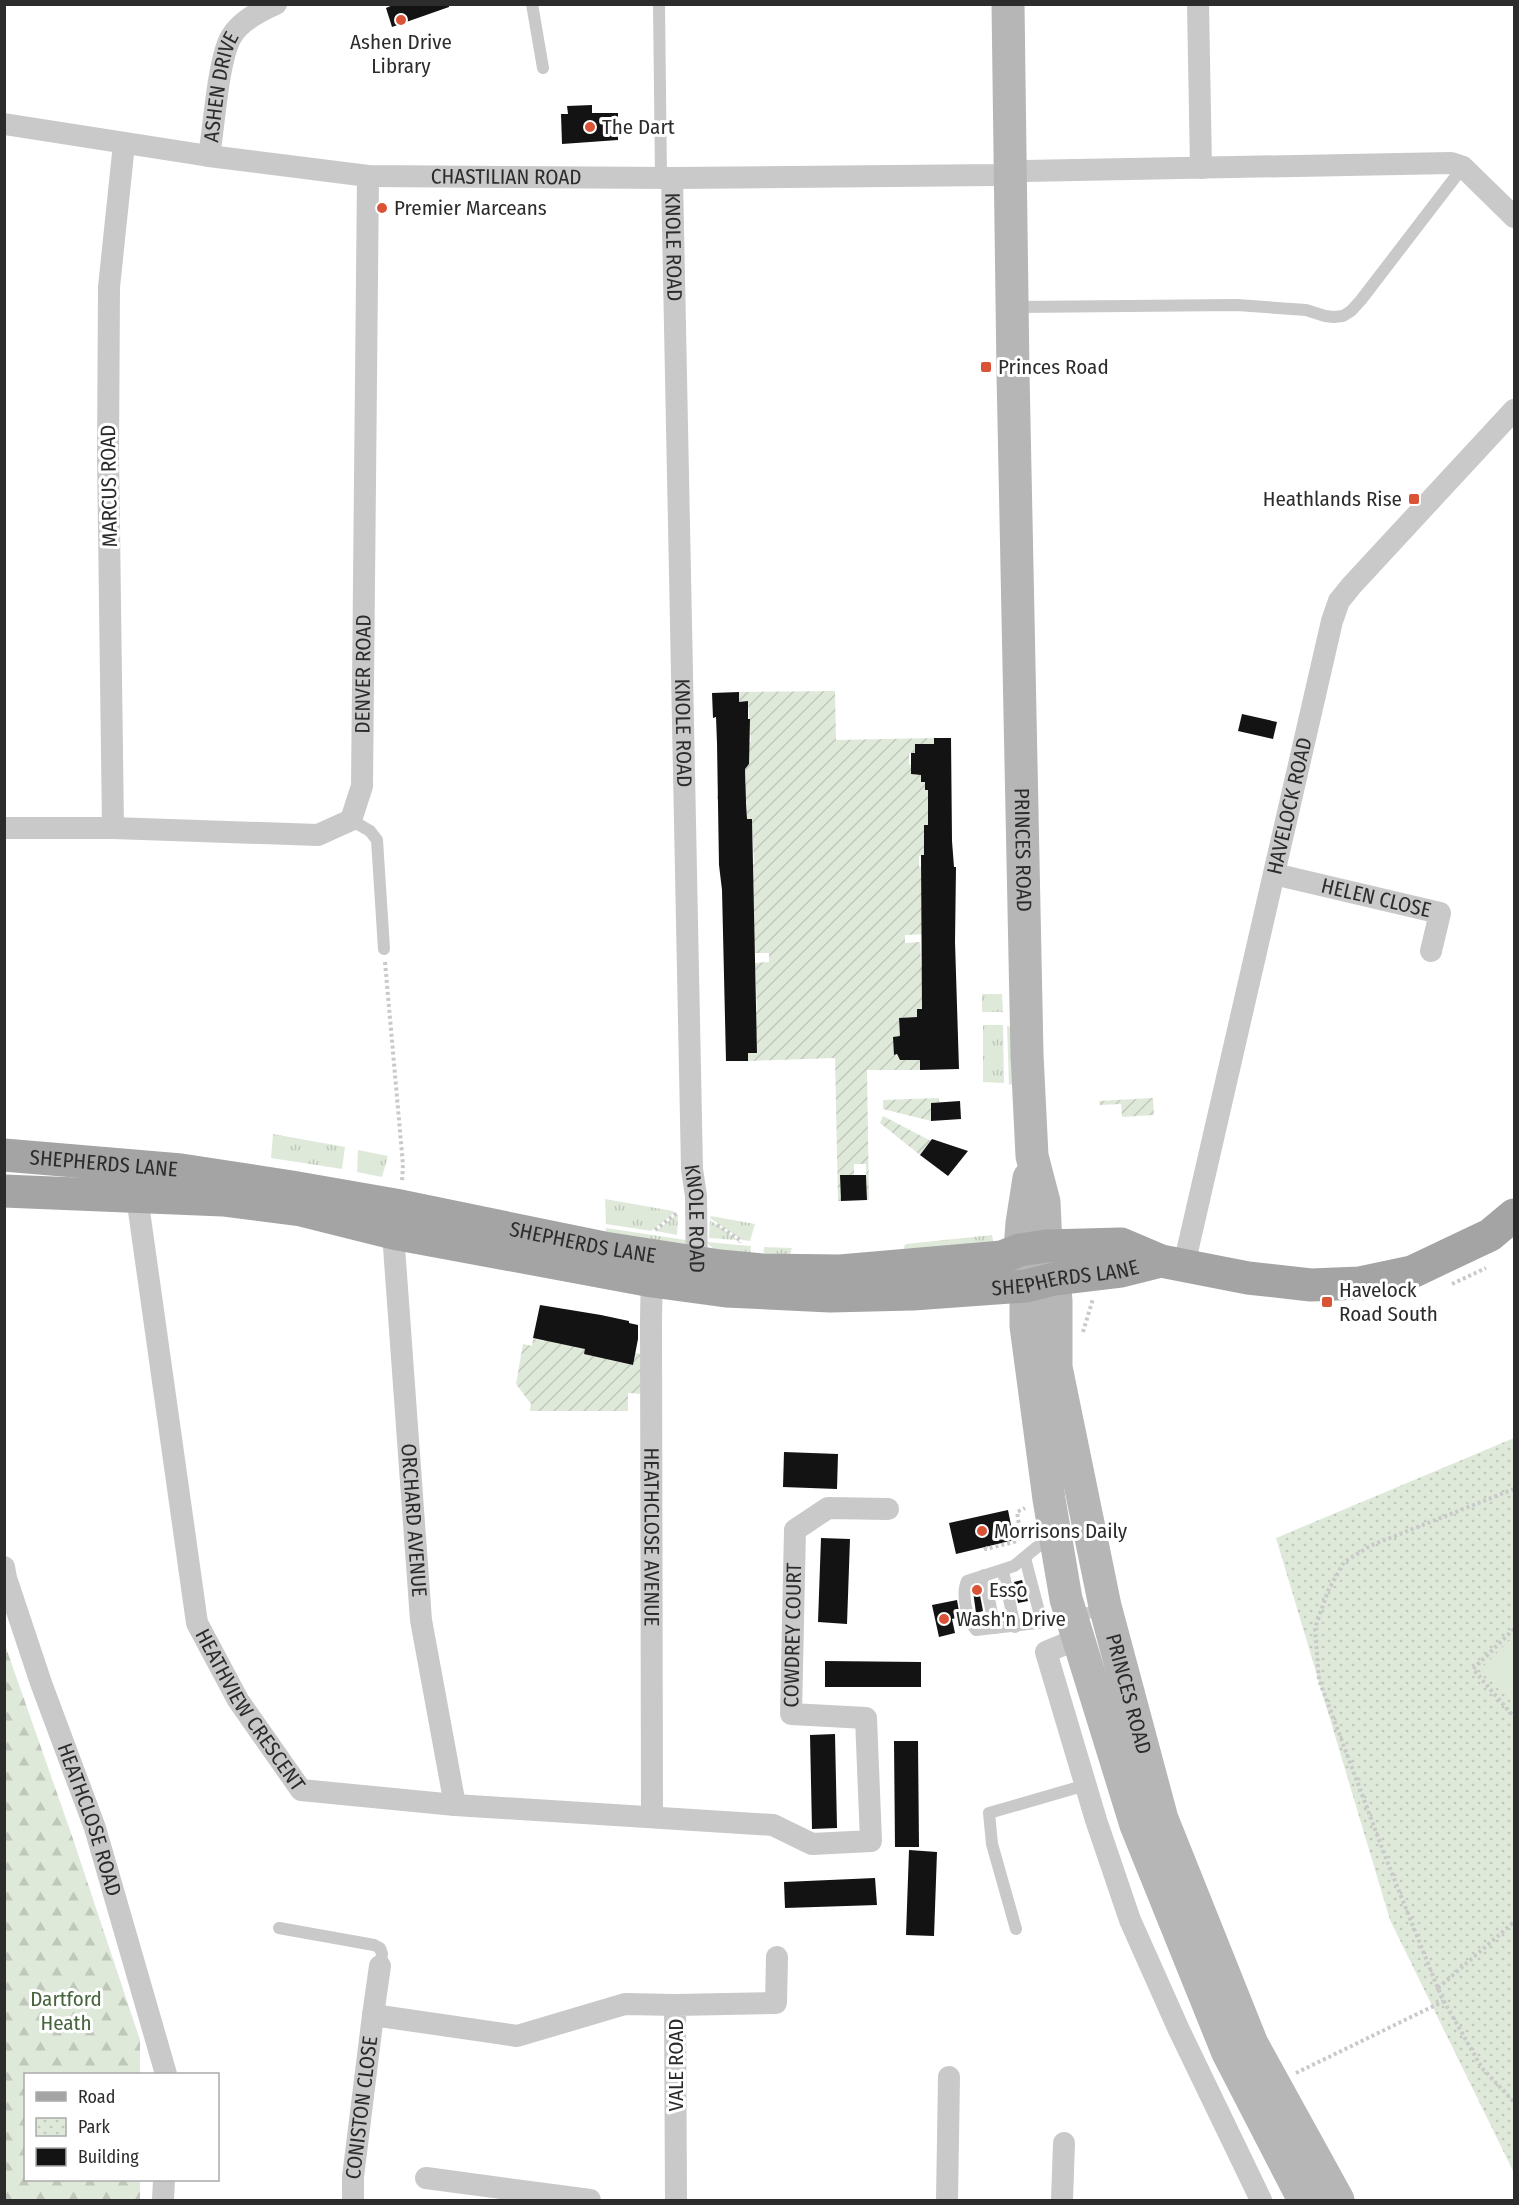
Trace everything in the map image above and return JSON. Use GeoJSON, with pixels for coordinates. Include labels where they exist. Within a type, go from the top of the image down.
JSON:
{"type":"FeatureCollection","features":[{"type":"Feature","properties":{"kind":"main road","name":"PRINCES ROAD"},"geometry":{"type":"LineString","coordinates":[[1008,4],[1026,1011],[1032,1156],[1022,1223],[1033,1248],[1040,1282],[1056,1301],[1056,1367],[1072,1535],[1064,1627],[1136,1824],[1228,2054],[1304,2200]]}},
{"type":"Feature","properties":{"kind":"main road","name":"SHEPHERDS LANE"},"geometry":{"type":"LineString","coordinates":[[4,1155],[223,1200],[301,1209],[393,1233],[652,1257]]}},
{"type":"Feature","properties":{"kind":"main road","name":"SHEPHERDS LANE"},"geometry":{"type":"LineString","coordinates":[[4,1191],[138,1181],[182,1170],[303,1189],[652,1257],[697,1274],[726,1291],[830,1296],[913,1294],[1040,1282],[1173,1263]]}},
{"type":"Feature","properties":{"kind":"main road","name":"SHEPHERDS LANE"},"geometry":{"type":"LineString","coordinates":[[697,1274],[762,1270],[840,1271],[1002,1257],[1033,1248],[1121,1244],[1173,1263],[1248,1278],[1311,1285],[1360,1283],[1412,1272],[1490,1235],[1515,1215]]}},
{"type":"Feature","properties":{"kind":"main road","name":"PRINCES ROAD"},"geometry":{"type":"LineString","coordinates":[[1040,1282],[1026,1326],[1049,1499],[1072,1535],[1105,1606],[1162,1819],[1252,2044],[1338,2200]]}},
{"type":"Feature","properties":{"kind":"street","name":"ASHEN DRIVE"},"geometry":{"type":"LineString","coordinates":[[209,156],[225,55],[232,36],[246,21],[276,4]]}},
{"type":"Feature","properties":{"kind":"street"},"geometry":{"type":"LineString","coordinates":[[1198,4],[1201,168]]}},
{"type":"Feature","properties":{"kind":"street","name":"CHASTILIAN ROAD"},"geometry":{"type":"LineString","coordinates":[[4,124],[124,144],[368,176],[667,178],[996,175],[1010,172]]}},
{"type":"Feature","properties":{"kind":"street","name":"MARCUS ROAD"},"geometry":{"type":"LineString","coordinates":[[113,828],[108,454],[109,287],[124,144]]}},
{"type":"Feature","properties":{"kind":"street"},"geometry":{"type":"LineString","coordinates":[[1010,172],[1451,163],[1463,167],[1515,217]]}},
{"type":"Feature","properties":{"kind":"street","name":"DENVER ROAD"},"geometry":{"type":"LineString","coordinates":[[351,820],[362,786],[368,176]]}},
{"type":"Feature","properties":{"kind":"street","name":"KNOLE ROAD"},"geometry":{"type":"LineString","coordinates":[[667,178],[692,1169],[691,1205],[697,1274]]}},
{"type":"Feature","properties":{"kind":"street","name":"HAVELOCK ROAD"},"geometry":{"type":"LineString","coordinates":[[1173,1263],[1274,874],[1332,621],[1339,601],[1515,410]]}},
{"type":"Feature","properties":{"kind":"street"},"geometry":{"type":"LineString","coordinates":[[4,828],[113,828],[318,834],[351,820]]}},
{"type":"Feature","properties":{"kind":"street","name":"HELEN CLOSE"},"geometry":{"type":"LineString","coordinates":[[1274,874],[1440,913],[1431,951]]}},
{"type":"Feature","properties":{"kind":"street","name":"HEATHVIEW CRESCENT"},"geometry":{"type":"LineString","coordinates":[[138,1181],[197,1623],[238,1700],[301,1790],[455,1805],[773,1825],[812,1844],[871,1841]]}},
{"type":"Feature","properties":{"kind":"street","name":"ORCHARD AVENUE"},"geometry":{"type":"LineString","coordinates":[[393,1233],[421,1620],[455,1805]]}},
{"type":"Feature","properties":{"kind":"street","name":"HEATHCLOSE AVENUE"},"geometry":{"type":"LineString","coordinates":[[652,1257],[652,1817]]}},
{"type":"Feature","properties":{"kind":"street","name":"COWDREY COURT"},"geometry":{"type":"LineString","coordinates":[[871,1841],[866,1718],[791,1714],[795,1530],[828,1508],[888,1509]]}},
{"type":"Feature","properties":{"kind":"street","name":"HEATHCLOSE ROAD"},"geometry":{"type":"LineString","coordinates":[[4,1567],[41,1683],[95,1828],[166,2073]]}},
{"type":"Feature","properties":{"kind":"street","name":"PRINCES ROAD"},"geometry":{"type":"LineString","coordinates":[[1064,1627],[1046,1652],[1130,1920],[1219,2116],[1262,2200]]}},
{"type":"Feature","properties":{"kind":"street","name":"VALE ROAD"},"geometry":{"type":"LineString","coordinates":[[676,2200],[675,2005],[776,2003],[777,1957]]}},
{"type":"Feature","properties":{"kind":"street"},"geometry":{"type":"LineString","coordinates":[[1154,1975],[1190,1960]]}},
{"type":"Feature","properties":{"kind":"street","name":"CONISTON CLOSE"},"geometry":{"type":"LineString","coordinates":[[353,2200],[353,2177],[380,1966]]}},
{"type":"Feature","properties":{"kind":"street","name":"CONISTON CLOSE"},"geometry":{"type":"LineString","coordinates":[[373,2015],[517,2036],[625,2004],[675,2005]]}},
{"type":"Feature","properties":{"kind":"street"},"geometry":{"type":"LineString","coordinates":[[946,2200],[949,2077]]}},
{"type":"Feature","properties":{"kind":"street"},"geometry":{"type":"LineString","coordinates":[[1062,2200],[1064,2143]]}},
{"type":"Feature","properties":{"kind":"street"},"geometry":{"type":"LineString","coordinates":[[426,2178],[590,2200]]}},
{"type":"Feature","properties":{"kind":"street"},"geometry":{"type":"LineString","coordinates":[[163,2200],[164,2181]]}},
{"type":"Feature","properties":{"kind":"lane"},"geometry":{"type":"LineString","coordinates":[[532,4],[543,68]]}},
{"type":"Feature","properties":{"kind":"lane"},"geometry":{"type":"LineString","coordinates":[[659,4],[667,178]]}},
{"type":"Feature","properties":{"kind":"lane"},"geometry":{"type":"LineString","coordinates":[[1012,307],[1237,305],[1306,310],[1325,316],[1343,316],[1361,300],[1463,167]]}},
{"type":"Feature","properties":{"kind":"lane"},"geometry":{"type":"LineString","coordinates":[[351,820],[370,831],[377,840],[384,949]]}},
{"type":"Feature","properties":{"kind":"lane"},"geometry":{"type":"LineString","coordinates":[[1072,1535],[1037,1548],[1003,1571],[967,1581],[964,1588],[970,1624],[976,1630],[1064,1627],[1105,1606]]}},
{"type":"Feature","properties":{"kind":"lane"},"geometry":{"type":"LineString","coordinates":[[1025,1558],[1064,1627]]}},
{"type":"Feature","properties":{"kind":"lane"},"geometry":{"type":"LineString","coordinates":[[1003,1571],[1015,1627]]}},
{"type":"Feature","properties":{"kind":"lane"},"geometry":{"type":"LineString","coordinates":[[984,1575],[995,1628]]}},
{"type":"Feature","properties":{"kind":"lane"},"geometry":{"type":"LineString","coordinates":[[1016,1929],[992,1844],[989,1813],[1086,1785]]}},
{"type":"Feature","properties":{"kind":"lane"},"geometry":{"type":"LineString","coordinates":[[279,1928],[380,1948],[382,1954],[380,1966]]}},
{"type":"Feature","properties":{"kind":"path"},"geometry":{"type":"LineString","coordinates":[[384,949],[403,1166],[402,1185]]}},
{"type":"Feature","properties":{"kind":"path"},"geometry":{"type":"LineString","coordinates":[[652,1257],[676,1212],[691,1205]]}},
{"type":"Feature","properties":{"kind":"path"},"geometry":{"type":"LineString","coordinates":[[710,1219],[740,1240],[740,1243]]}},
{"type":"Feature","properties":{"kind":"path"},"geometry":{"type":"LineString","coordinates":[[1081,1339],[1093,1299],[1100,1294]]}},
{"type":"Feature","properties":{"kind":"path"},"geometry":{"type":"LineString","coordinates":[[1515,1489],[1372,1545],[1344,1562],[1328,1591],[1315,1628],[1319,1680],[1387,1861],[1438,1988],[1482,2068],[1515,2102]]}},
{"type":"Feature","properties":{"kind":"path"},"geometry":{"type":"LineString","coordinates":[[985,1547],[986,1549],[1014,1542],[1021,1537],[1017,1512],[1049,1499]]}},
{"type":"Feature","properties":{"kind":"path"},"geometry":{"type":"LineString","coordinates":[[1515,1629],[1473,1670],[1515,1717]]}},
{"type":"Feature","properties":{"kind":"path"},"geometry":{"type":"LineString","coordinates":[[1438,1988],[1515,1922]]}},
{"type":"Feature","properties":{"kind":"path"},"geometry":{"type":"LineString","coordinates":[[1275,2085],[1444,2001]]}},
{"type":"Feature","properties":{"kind":"green space"},"geometry":{"type":"Polygon","coordinates":[[[835,691],[836,740],[934,738],[934,744],[915,744],[915,753],[909,753],[909,764],[911,774],[921,775],[925,782],[925,790],[928,790],[928,825],[924,825],[924,834],[952,835],[952,841],[924,841],[924,855],[919,856],[919,867],[930,867],[930,934],[905,935],[905,943],[920,942],[921,967],[932,968],[934,993],[922,993],[922,1009],[917,1017],[900,1018],[900,1036],[894,1037],[894,1054],[900,1058],[920,1053],[920,1070],[867,1070],[869,1200],[867,1200],[866,1164],[854,1164],[854,1175],[840,1176],[841,1201],[838,1201],[835,1058],[748,1061],[748,1053],[757,1053],[757,1036],[747,1012],[757,1012],[755,963],[769,962],[769,953],[754,953],[720,865],[754,864],[752,819],[734,819],[747,816],[747,802],[742,802],[741,798],[717,799],[718,792],[746,784],[745,769],[740,768],[717,743],[751,742],[748,702],[739,702],[739,692],[835,691]]]}},
{"type":"Feature","properties":{"kind":"green space"},"geometry":{"type":"Polygon","coordinates":[[[982,994],[1002,994],[1003,1012],[982,1012],[982,994]]]}},
{"type":"Feature","properties":{"kind":"green space"},"geometry":{"type":"Polygon","coordinates":[[[983,1025],[1003,1025],[1004,1083],[983,1082],[983,1025]]]}},
{"type":"Feature","properties":{"kind":"green space"},"geometry":{"type":"Polygon","coordinates":[[[1007,1026],[1014,1028],[1012,1084],[1009,1085],[1007,1026]]]}},
{"type":"Feature","properties":{"kind":"green space"},"geometry":{"type":"Polygon","coordinates":[[[939,1098],[939,1102],[931,1103],[931,1121],[883,1109],[883,1100],[939,1098]]]}},
{"type":"Feature","properties":{"kind":"green space"},"geometry":{"type":"Polygon","coordinates":[[[1153,1098],[1154,1115],[1122,1117],[1121,1104],[1100,1105],[1099,1101],[1153,1098]]]}},
{"type":"Feature","properties":{"kind":"green space"},"geometry":{"type":"Polygon","coordinates":[[[883,1116],[929,1140],[942,1142],[934,1152],[925,1148],[920,1155],[880,1123],[883,1116]]]}},
{"type":"Feature","properties":{"kind":"green space"},"geometry":{"type":"Polygon","coordinates":[[[273,1134],[345,1147],[342,1169],[271,1158],[273,1134]]]}},
{"type":"Feature","properties":{"kind":"green space"},"geometry":{"type":"Polygon","coordinates":[[[358,1150],[388,1156],[382,1177],[357,1172],[358,1150]]]}},
{"type":"Feature","properties":{"kind":"green space"},"geometry":{"type":"Polygon","coordinates":[[[605,1199],[674,1213],[651,1231],[606,1224],[605,1199]]]}},
{"type":"Feature","properties":{"kind":"green space"},"geometry":{"type":"Polygon","coordinates":[[[678,1215],[677,1235],[656,1231],[678,1215]]]}},
{"type":"Feature","properties":{"kind":"green space"},"geometry":{"type":"Polygon","coordinates":[[[711,1216],[755,1224],[750,1241],[742,1240],[710,1218],[711,1216]]]}},
{"type":"Feature","properties":{"kind":"green space"},"geometry":{"type":"Polygon","coordinates":[[[710,1220],[738,1240],[709,1238],[710,1220]]]}},
{"type":"Feature","properties":{"kind":"green space"},"geometry":{"type":"Polygon","coordinates":[[[606,1228],[692,1241],[691,1246],[606,1233],[606,1228]]]}},
{"type":"Feature","properties":{"kind":"green space"},"geometry":{"type":"Polygon","coordinates":[[[992,1235],[994,1245],[906,1256],[904,1246],[906,1244],[992,1235]]]}},
{"type":"Feature","properties":{"kind":"green space"},"geometry":{"type":"Polygon","coordinates":[[[706,1242],[751,1246],[750,1257],[717,1252],[706,1242]]]}},
{"type":"Feature","properties":{"kind":"green space"},"geometry":{"type":"Polygon","coordinates":[[[764,1247],[792,1248],[788,1260],[763,1258],[764,1247]]]}},
{"type":"Feature","properties":{"kind":"green space"},"geometry":{"type":"Polygon","coordinates":[[[546,1334],[611,1353],[610,1360],[632,1365],[635,1353],[642,1354],[642,1394],[628,1393],[628,1411],[530,1411],[531,1404],[516,1384],[523,1344],[532,1346],[533,1339],[544,1341],[546,1334]]]}},
{"type":"Feature","properties":{"kind":"green space"},"geometry":{"type":"Polygon","coordinates":[[[1514,1438],[1514,2173],[1390,1920],[1276,1538],[1514,1438]]]}},
{"type":"Feature","properties":{"kind":"green space"},"geometry":{"type":"Polygon","coordinates":[[[1514,1636],[1514,1703],[1482,1668],[1514,1636]]]}},
{"type":"Feature","properties":{"kind":"green space","name":"Dartford Heath"},"geometry":{"type":"Polygon","coordinates":[[[4,1642],[140,2040],[140,2073],[24,2073],[24,2181],[140,2181],[140,2200],[5,2200],[4,1642]]]}},
{"type":"Feature","properties":{"kind":"building","name":"Ashen Drive Library"},"geometry":{"type":"Polygon","coordinates":[[[395,4],[449,4],[449,7],[392,27],[386,8],[395,4]]]}},
{"type":"Feature","properties":{"kind":"building","name":"The Dart"},"geometry":{"type":"Polygon","coordinates":[[[592,105],[592,113],[618,113],[618,140],[562,144],[561,114],[568,114],[567,106],[592,105]]]}},
{"type":"Feature","properties":{"kind":"building"},"geometry":{"type":"Polygon","coordinates":[[[739,692],[739,702],[748,701],[748,719],[750,719],[749,764],[745,769],[747,819],[752,819],[757,1053],[748,1053],[748,1061],[726,1061],[717,743],[712,693],[739,692]]]}},
{"type":"Feature","properties":{"kind":"building"},"geometry":{"type":"Polygon","coordinates":[[[1242,714],[1277,722],[1273,739],[1238,731],[1242,714]]]}},
{"type":"Feature","properties":{"kind":"building"},"geometry":{"type":"Polygon","coordinates":[[[934,738],[951,738],[952,841],[954,867],[956,867],[955,942],[959,1069],[920,1070],[920,1060],[900,1060],[897,1054],[894,1055],[893,1037],[900,1036],[899,1018],[917,1017],[917,1009],[922,1009],[921,855],[924,855],[924,825],[928,825],[928,790],[925,790],[925,782],[921,782],[921,775],[911,774],[911,753],[915,753],[915,744],[934,744],[934,738]]]}},
{"type":"Feature","properties":{"kind":"building"},"geometry":{"type":"Polygon","coordinates":[[[960,1101],[961,1119],[931,1121],[931,1103],[960,1101]]]}},
{"type":"Feature","properties":{"kind":"building"},"geometry":{"type":"Polygon","coordinates":[[[932,1139],[968,1151],[948,1176],[920,1155],[932,1139]]]}},
{"type":"Feature","properties":{"kind":"building"},"geometry":{"type":"Polygon","coordinates":[[[840,1175],[866,1175],[867,1200],[841,1201],[840,1175]]]}},
{"type":"Feature","properties":{"kind":"building"},"geometry":{"type":"Polygon","coordinates":[[[540,1305],[601,1315],[638,1325],[633,1365],[584,1354],[585,1349],[533,1338],[540,1305]]]}},
{"type":"Feature","properties":{"kind":"building"},"geometry":{"type":"Polygon","coordinates":[[[784,1452],[838,1454],[837,1489],[783,1487],[784,1452]]]}},
{"type":"Feature","properties":{"kind":"building","name":"Morrisons Daily"},"geometry":{"type":"Polygon","coordinates":[[[1008,1510],[1014,1540],[956,1554],[949,1523],[1008,1510]]]}},
{"type":"Feature","properties":{"kind":"building"},"geometry":{"type":"Polygon","coordinates":[[[821,1538],[850,1539],[847,1624],[818,1622],[821,1538]]]}},
{"type":"Feature","properties":{"kind":"building"},"geometry":{"type":"Polygon","coordinates":[[[1022,1580],[1028,1601],[1018,1603],[1014,1582],[1022,1580]]]}},
{"type":"Feature","properties":{"kind":"building"},"geometry":{"type":"Polygon","coordinates":[[[979,1590],[983,1611],[976,1613],[973,1591],[979,1590]]]}},
{"type":"Feature","properties":{"kind":"building","name":"Wash'n Drive"},"geometry":{"type":"Polygon","coordinates":[[[957,1600],[960,1617],[952,1619],[955,1633],[939,1637],[932,1605],[957,1600]]]}},
{"type":"Feature","properties":{"kind":"building"},"geometry":{"type":"Polygon","coordinates":[[[825,1661],[921,1662],[921,1687],[825,1687],[825,1661]]]}},
{"type":"Feature","properties":{"kind":"building"},"geometry":{"type":"Polygon","coordinates":[[[835,1734],[837,1828],[812,1829],[810,1735],[835,1734]]]}},
{"type":"Feature","properties":{"kind":"building"},"geometry":{"type":"Polygon","coordinates":[[[894,1741],[918,1741],[919,1847],[895,1847],[894,1741]]]}},
{"type":"Feature","properties":{"kind":"building"},"geometry":{"type":"Polygon","coordinates":[[[909,1850],[937,1852],[934,1936],[906,1935],[909,1850]]]}},
{"type":"Feature","properties":{"kind":"building"},"geometry":{"type":"Polygon","coordinates":[[[875,1878],[877,1905],[785,1908],[784,1882],[875,1878]]]}},
{"type":"Feature","properties":{"kind":"place","name":"Ashen Drive Library"},"geometry":{"type":"Point","coordinates":[401,20]}},
{"type":"Feature","properties":{"kind":"place","name":"The Dart"},"geometry":{"type":"Point","coordinates":[590,127]}},
{"type":"Feature","properties":{"kind":"place","name":"Premier Marceans"},"geometry":{"type":"Point","coordinates":[382,208]}},
{"type":"Feature","properties":{"kind":"place","name":"Princes Road"},"geometry":{"type":"Point","coordinates":[986,367]}},
{"type":"Feature","properties":{"kind":"place","name":"Heathlands Rise"},"geometry":{"type":"Point","coordinates":[1414,499]}},
{"type":"Feature","properties":{"kind":"place","name":"Havelock Road South"},"geometry":{"type":"Point","coordinates":[1327,1302]}},
{"type":"Feature","properties":{"kind":"place","name":"Morrisons Daily"},"geometry":{"type":"Point","coordinates":[982,1531]}},
{"type":"Feature","properties":{"kind":"place","name":"Esso"},"geometry":{"type":"Point","coordinates":[977,1590]}},
{"type":"Feature","properties":{"kind":"place","name":"Wash'n Drive"},"geometry":{"type":"Point","coordinates":[944,1619]}}]}
